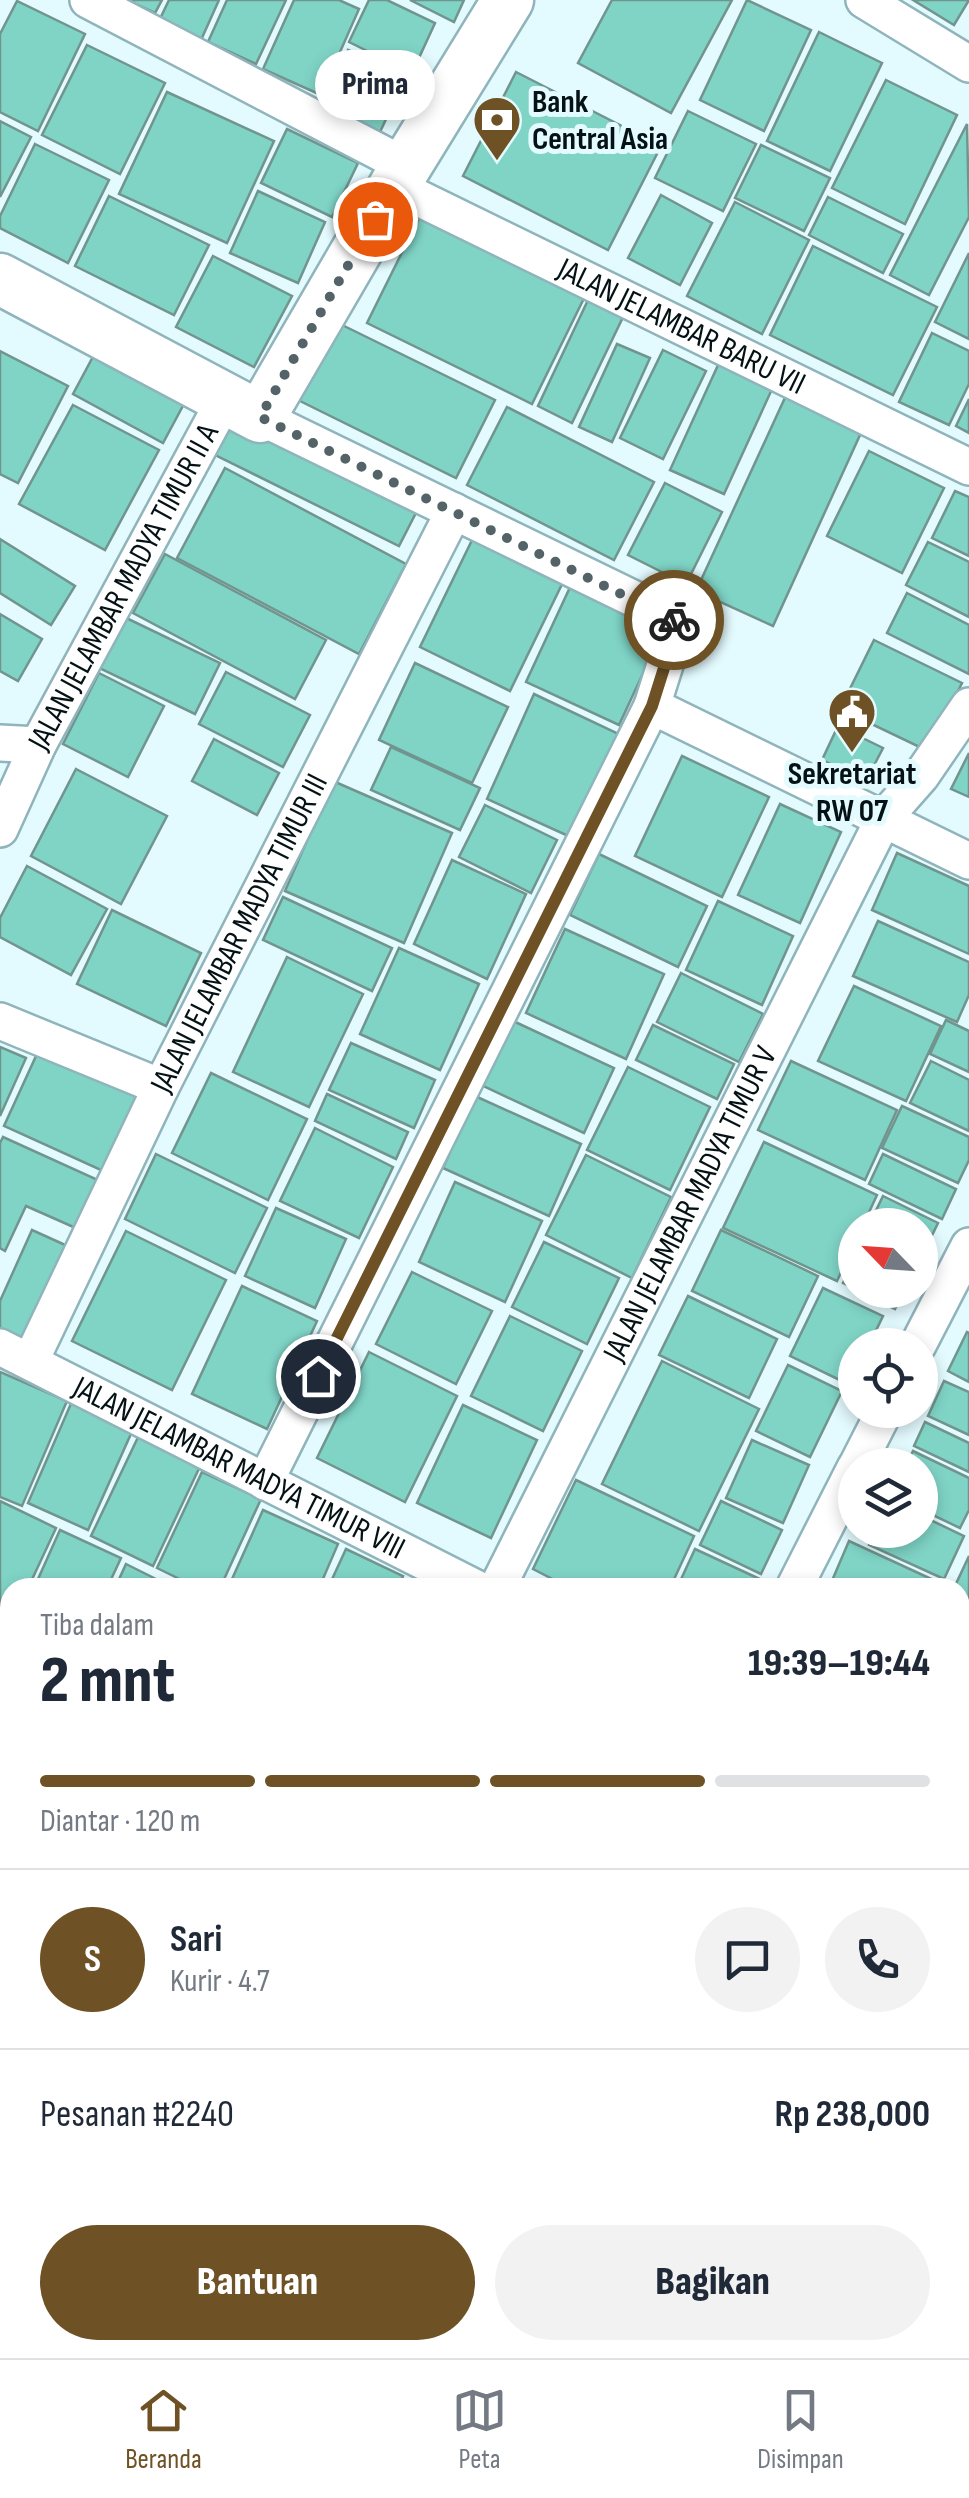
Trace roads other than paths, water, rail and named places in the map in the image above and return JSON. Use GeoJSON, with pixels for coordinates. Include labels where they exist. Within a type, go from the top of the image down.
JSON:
{"type":"FeatureCollection","features":[{"type":"Feature","properties":{"kind":"street","name":"JALAN JELAMBAR BARU VII"},"geometry":{"type":"LineString","coordinates":[[88,0],[400,176],[969,467]]}},
{"type":"Feature","properties":{"kind":"street"},"geometry":{"type":"LineString","coordinates":[[242,408],[400,176],[508,0]]}},
{"type":"Feature","properties":{"kind":"street"},"geometry":{"type":"LineString","coordinates":[[864,0],[969,64]]}},
{"type":"Feature","properties":{"kind":"street"},"geometry":{"type":"LineString","coordinates":[[0,280],[242,408],[674,620],[676,630],[652,706],[265,1482]]}},
{"type":"Feature","properties":{"kind":"street","name":"JALAN JELAMBAR MADYA TIMUR II A"},"geometry":{"type":"LineString","coordinates":[[0,829],[38,745],[242,408]]}},
{"type":"Feature","properties":{"kind":"street","name":"JALAN JELAMBAR MADYA TIMUR III"},"geometry":{"type":"LineString","coordinates":[[16,1354],[161,1087],[454,511]]}},
{"type":"Feature","properties":{"kind":"street"},"geometry":{"type":"LineString","coordinates":[[652,706],[969,861]]}},
{"type":"Feature","properties":{"kind":"street","name":"JALAN JELAMBAR MADYA TIMUR V"},"geometry":{"type":"LineString","coordinates":[[502,1578],[884,818],[921,776],[969,706]]}},
{"type":"Feature","properties":{"kind":"street"},"geometry":{"type":"LineString","coordinates":[[0,743],[38,745]]}},
{"type":"Feature","properties":{"kind":"street"},"geometry":{"type":"LineString","coordinates":[[0,1021],[161,1087]]}},
{"type":"Feature","properties":{"kind":"street"},"geometry":{"type":"LineString","coordinates":[[927,1328],[969,1246]]}},
{"type":"Feature","properties":{"kind":"street","name":"JALAN JELAMBAR MADYA TIMUR VIII"},"geometry":{"type":"LineString","coordinates":[[16,1354],[456,1578]]}},
{"type":"Feature","properties":{"kind":"street"},"geometry":{"type":"LineString","coordinates":[[799,1578],[838,1502]]}},
{"type":"Feature","properties":{"kind":"place","name":"Bank Central Asia"},"geometry":{"type":"Point","coordinates":[497,162]}},
{"type":"Feature","properties":{"kind":"place","name":"Prima"},"geometry":{"type":"Point","coordinates":[375,219]}},
{"type":"Feature","properties":{"kind":"place","name":"Sekretariat RW 07"},"geometry":{"type":"Point","coordinates":[852,754]}}]}
